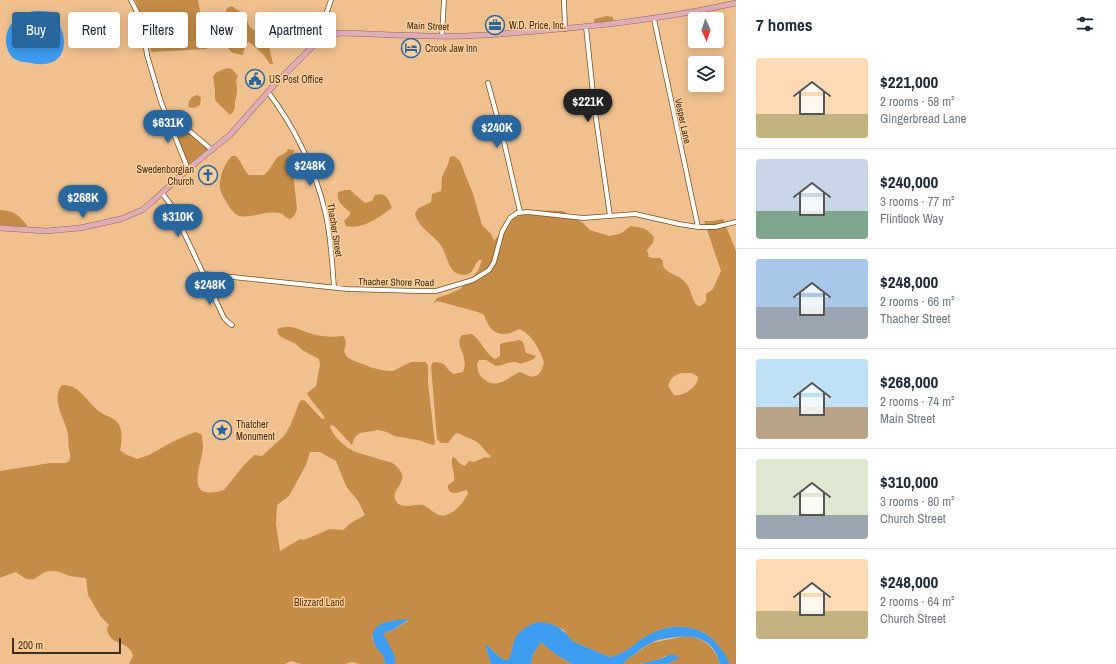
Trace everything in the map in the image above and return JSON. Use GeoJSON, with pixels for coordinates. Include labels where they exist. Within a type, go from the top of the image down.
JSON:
{"type":"FeatureCollection","features":[{"type":"Feature","properties":{"kind":"main road","name":"Main Street"},"geometry":{"type":"LineString","coordinates":[[336,34],[442,36],[565,29],[654,19],[736,3]]}},
{"type":"Feature","properties":{"kind":"main road","name":"Main Street"},"geometry":{"type":"LineString","coordinates":[[0,228],[53,231],[91,226],[138,212],[148,206],[188,169],[230,135],[309,48]]}},
{"type":"Feature","properties":{"kind":"street"},"geometry":{"type":"LineString","coordinates":[[131,0],[142,22],[147,55],[165,112],[188,169]]}},
{"type":"Feature","properties":{"kind":"street"},"geometry":{"type":"LineString","coordinates":[[327,12],[331,0]]}},
{"type":"Feature","properties":{"kind":"street"},"geometry":{"type":"LineString","coordinates":[[442,36],[444,0]]}},
{"type":"Feature","properties":{"kind":"street"},"geometry":{"type":"LineString","coordinates":[[564,0],[565,29]]}},
{"type":"Feature","properties":{"kind":"street","name":"Vesper Lane"},"geometry":{"type":"LineString","coordinates":[[654,19],[698,227]]}},
{"type":"Feature","properties":{"kind":"street"},"geometry":{"type":"LineString","coordinates":[[586,27],[595,112],[610,216]]}},
{"type":"Feature","properties":{"kind":"street"},"geometry":{"type":"LineString","coordinates":[[488,83],[504,142],[520,212],[583,218],[638,214],[698,227],[716,227],[736,222]]}},
{"type":"Feature","properties":{"kind":"street","name":"Thacher Street"},"geometry":{"type":"LineString","coordinates":[[268,92],[298,141],[312,169],[325,211],[330,235],[334,287]]}},
{"type":"Feature","properties":{"kind":"street"},"geometry":{"type":"LineString","coordinates":[[165,112],[212,150]]}},
{"type":"Feature","properties":{"kind":"street"},"geometry":{"type":"LineString","coordinates":[[172,131],[182,125]]}},
{"type":"Feature","properties":{"kind":"street"},"geometry":{"type":"LineString","coordinates":[[162,193],[171,205],[224,318],[228,323],[232,324]]}},
{"type":"Feature","properties":{"kind":"street","name":"Thacher Shore Road"},"geometry":{"type":"LineString","coordinates":[[204,274],[334,287],[432,291],[453,287],[473,280],[491,268],[495,260],[502,232],[510,218],[520,212]]}},
{"type":"Feature","properties":{"kind":"green space"},"geometry":{"type":"Polygon","coordinates":[[[135,0],[198,0],[200,12],[196,12],[196,48],[207,49],[151,52],[150,48],[188,48],[188,12],[140,12],[135,0]]]}},
{"type":"Feature","properties":{"kind":"green space"},"geometry":{"type":"Polygon","coordinates":[[[232,6],[240,12],[226,12],[227,8],[232,6]]]}},
{"type":"Feature","properties":{"kind":"green space"},"geometry":{"type":"Polygon","coordinates":[[[607,16],[613,17],[613,22],[594,23],[594,19],[607,16]]]}},
{"type":"Feature","properties":{"kind":"green space"},"geometry":{"type":"Polygon","coordinates":[[[247,21],[250,27],[255,31],[255,47],[249,42],[247,44],[247,21]]]}},
{"type":"Feature","properties":{"kind":"green space"},"geometry":{"type":"Polygon","coordinates":[[[244,48],[243,55],[233,53],[229,49],[244,48]]]}},
{"type":"Feature","properties":{"kind":"green space"},"geometry":{"type":"Polygon","coordinates":[[[256,48],[269,48],[273,64],[270,64],[263,54],[256,48]]]}},
{"type":"Feature","properties":{"kind":"green space"},"geometry":{"type":"Polygon","coordinates":[[[227,68],[232,69],[238,76],[236,81],[237,93],[235,108],[230,115],[215,100],[213,76],[217,72],[227,68]]]}},
{"type":"Feature","properties":{"kind":"green space"},"geometry":{"type":"Polygon","coordinates":[[[197,95],[201,97],[200,105],[194,108],[188,107],[189,101],[192,97],[197,95]]]}},
{"type":"Feature","properties":{"kind":"green space"},"geometry":{"type":"Polygon","coordinates":[[[182,128],[207,149],[207,151],[190,164],[188,164],[175,135],[178,129],[182,128]]]}},
{"type":"Feature","properties":{"kind":"green space"},"geometry":{"type":"Polygon","coordinates":[[[288,149],[294,150],[292,162],[297,209],[294,216],[290,219],[285,217],[283,214],[277,213],[266,213],[245,217],[235,214],[230,208],[220,188],[220,180],[229,159],[232,156],[236,156],[249,175],[264,175],[278,157],[285,153],[288,149]]]}},
{"type":"Feature","properties":{"kind":"green space","name":"Blizzard Land"},"geometry":{"type":"Polygon","coordinates":[[[454,156],[460,161],[473,194],[482,225],[491,234],[494,241],[500,234],[504,222],[519,216],[523,210],[562,211],[565,212],[566,216],[571,216],[583,223],[590,230],[609,236],[619,234],[630,226],[644,228],[654,237],[653,243],[647,250],[649,257],[660,258],[663,261],[664,268],[666,270],[686,282],[695,303],[698,306],[701,306],[706,301],[706,294],[713,289],[721,271],[704,221],[723,219],[736,251],[736,664],[730,664],[719,646],[710,637],[690,628],[674,627],[659,630],[646,636],[622,653],[610,657],[572,641],[564,630],[551,624],[514,643],[509,660],[499,657],[485,644],[491,664],[395,664],[395,658],[384,635],[385,632],[391,631],[409,619],[384,623],[376,631],[372,638],[376,647],[384,655],[385,664],[360,664],[351,662],[345,664],[301,664],[291,661],[285,664],[129,664],[133,656],[132,652],[127,647],[110,637],[107,628],[109,625],[101,617],[88,595],[86,578],[47,571],[33,579],[23,577],[16,572],[0,578],[0,471],[50,463],[66,463],[69,461],[70,455],[68,432],[58,401],[59,390],[62,385],[68,385],[79,391],[98,410],[116,421],[120,426],[122,439],[120,450],[137,459],[149,455],[190,434],[196,432],[202,435],[203,452],[198,474],[198,485],[202,491],[205,492],[221,491],[224,490],[254,455],[262,456],[284,436],[290,426],[300,401],[305,401],[322,419],[325,418],[307,393],[316,386],[320,365],[319,359],[302,350],[296,344],[281,337],[278,334],[277,329],[283,327],[293,327],[312,334],[323,336],[343,336],[346,343],[344,351],[347,357],[373,368],[393,371],[411,362],[426,362],[428,366],[428,383],[435,444],[433,445],[418,440],[394,436],[387,432],[378,430],[360,433],[355,437],[352,445],[334,426],[331,425],[330,427],[338,439],[351,450],[391,462],[400,470],[402,479],[396,491],[395,499],[400,505],[423,505],[443,516],[448,515],[456,509],[468,493],[467,490],[452,493],[448,489],[448,485],[454,481],[452,458],[454,457],[459,463],[465,466],[469,461],[474,462],[485,457],[489,458],[491,456],[477,442],[458,433],[455,434],[448,443],[441,443],[437,439],[431,366],[433,362],[442,363],[454,374],[463,372],[465,360],[459,343],[462,335],[472,334],[489,355],[495,359],[500,356],[500,345],[502,343],[520,340],[523,342],[526,353],[536,356],[534,359],[521,364],[512,362],[496,366],[486,360],[479,360],[477,364],[479,374],[490,383],[499,383],[520,372],[532,377],[538,375],[544,362],[534,342],[523,331],[519,329],[507,334],[497,333],[490,327],[484,315],[478,312],[437,301],[433,304],[437,298],[460,289],[478,271],[482,260],[479,260],[470,273],[464,275],[455,272],[452,269],[440,244],[418,222],[416,217],[415,213],[419,208],[431,202],[432,194],[441,191],[442,177],[450,157],[454,156]],[[682,373],[673,377],[668,386],[674,395],[686,393],[696,384],[698,377],[692,373],[682,373]],[[310,452],[306,465],[289,496],[277,505],[276,524],[280,551],[300,539],[304,540],[330,529],[343,530],[351,523],[365,515],[358,501],[346,486],[336,461],[320,452],[310,452]]]}},
{"type":"Feature","properties":{"kind":"green space"},"geometry":{"type":"Polygon","coordinates":[[[350,190],[365,203],[372,201],[375,195],[384,195],[388,199],[392,208],[376,219],[365,224],[352,227],[346,226],[344,221],[350,215],[350,212],[344,208],[338,198],[338,192],[350,190]]]}},
{"type":"Feature","properties":{"kind":"green space"},"geometry":{"type":"Polygon","coordinates":[[[0,210],[9,211],[15,214],[21,218],[27,227],[0,225],[0,210]]]}},
{"type":"Feature","properties":{"kind":"green space"},"geometry":{"type":"Polygon","coordinates":[[[685,636],[697,638],[707,644],[715,653],[720,664],[667,664],[679,658],[665,656],[660,659],[640,664],[624,664],[626,660],[651,643],[685,636]]]}},
{"type":"Feature","properties":{"kind":"green space"},"geometry":{"type":"Polygon","coordinates":[[[541,642],[555,654],[572,664],[530,664],[532,661],[532,656],[541,642]]]}},
{"type":"Feature","properties":{"kind":"water"},"geometry":{"type":"Polygon","coordinates":[[[44,11],[53,12],[30,12],[44,11]]]}},
{"type":"Feature","properties":{"kind":"water"},"geometry":{"type":"Polygon","coordinates":[[[12,23],[12,48],[60,48],[60,26],[64,42],[61,55],[52,62],[46,64],[19,61],[13,58],[7,49],[6,41],[12,23]]]}},
{"type":"Feature","properties":{"kind":"water"},"geometry":{"type":"Polygon","coordinates":[[[410,619],[391,631],[385,632],[384,635],[393,652],[395,664],[385,664],[383,655],[375,645],[373,637],[374,631],[377,626],[389,621],[410,619]]]}},
{"type":"Feature","properties":{"kind":"water"},"geometry":{"type":"Polygon","coordinates":[[[539,622],[558,627],[567,634],[572,641],[610,657],[622,653],[646,636],[659,630],[674,627],[690,628],[704,633],[713,640],[722,649],[730,664],[720,664],[717,655],[712,648],[701,639],[694,637],[678,637],[653,642],[626,660],[624,664],[572,664],[555,654],[541,642],[532,656],[532,661],[530,664],[491,664],[485,644],[499,656],[505,660],[508,660],[514,641],[518,634],[528,626],[539,622]]]}},
{"type":"Feature","properties":{"kind":"water"},"geometry":{"type":"Polygon","coordinates":[[[669,655],[674,655],[680,658],[667,664],[640,664],[660,659],[669,655]]]}},
{"type":"Feature","properties":{"kind":"place","name":"W.D. Price, Inc."},"geometry":{"type":"Point","coordinates":[495,25]}},
{"type":"Feature","properties":{"kind":"place","name":"Crook Jaw Inn"},"geometry":{"type":"Point","coordinates":[411,48]}},
{"type":"Feature","properties":{"kind":"place","name":"US Post Office"},"geometry":{"type":"Point","coordinates":[255,79]}},
{"type":"Feature","properties":{"kind":"place","name":"Swedenborgian Church"},"geometry":{"type":"Point","coordinates":[208,175]}},
{"type":"Feature","properties":{"kind":"place","name":"Thatcher Monument"},"geometry":{"type":"Point","coordinates":[222,430]}}]}
